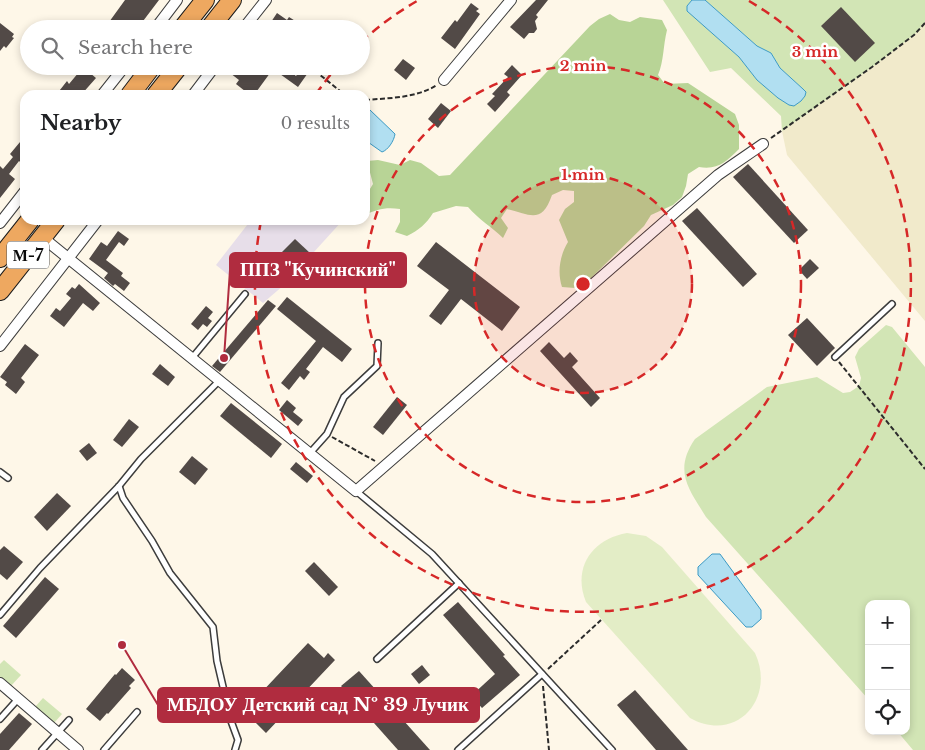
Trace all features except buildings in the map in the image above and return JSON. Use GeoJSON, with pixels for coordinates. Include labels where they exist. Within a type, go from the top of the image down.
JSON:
{"type":"FeatureCollection","features":[{"type":"Feature","properties":{"kind":"highway"},"geometry":{"type":"LineString","coordinates":[[189,20],[205,0]]}},
{"type":"Feature","properties":{"kind":"highway"},"geometry":{"type":"LineString","coordinates":[[216,20],[232,0]]}},
{"type":"Feature","properties":{"kind":"highway"},"geometry":{"type":"LineString","coordinates":[[134,90],[145,75]]}},
{"type":"Feature","properties":{"kind":"highway"},"geometry":{"type":"LineString","coordinates":[[160,90],[172,75]]}},
{"type":"Feature","properties":{"kind":"highway","name":"М-7"},"geometry":{"type":"LineString","coordinates":[[0,258],[26,225]]}},
{"type":"Feature","properties":{"kind":"highway","name":"М-7"},"geometry":{"type":"LineString","coordinates":[[0,291],[52,225]]}},
{"type":"Feature","properties":{"kind":"street"},"geometry":{"type":"LineString","coordinates":[[161,20],[178,0]]}},
{"type":"Feature","properties":{"kind":"street"},"geometry":{"type":"LineString","coordinates":[[250,20],[266,0]]}},
{"type":"Feature","properties":{"kind":"street"},"geometry":{"type":"LineString","coordinates":[[444,80],[511,0]]}},
{"type":"Feature","properties":{"kind":"street"},"geometry":{"type":"LineString","coordinates":[[106,90],[118,75]]}},
{"type":"Feature","properties":{"kind":"street"},"geometry":{"type":"LineString","coordinates":[[197,90],[208,75]]}},
{"type":"Feature","properties":{"kind":"street"},"geometry":{"type":"LineString","coordinates":[[42,237],[356,490],[718,175],[763,144]]}},
{"type":"Feature","properties":{"kind":"street"},"geometry":{"type":"LineString","coordinates":[[0,222],[20,197]]}},
{"type":"Feature","properties":{"kind":"street"},"geometry":{"type":"LineString","coordinates":[[0,346],[94,225]]}},
{"type":"Feature","properties":{"kind":"street"},"geometry":{"type":"LineString","coordinates":[[0,683],[78,750]]}},
{"type":"Feature","properties":{"kind":"lane"},"geometry":{"type":"LineString","coordinates":[[192,358],[245,294]]}},
{"type":"Feature","properties":{"kind":"lane"},"geometry":{"type":"LineString","coordinates":[[835,357],[892,304]]}},
{"type":"Feature","properties":{"kind":"lane"},"geometry":{"type":"LineString","coordinates":[[309,453],[327,434],[344,397],[377,366],[378,343]]}},
{"type":"Feature","properties":{"kind":"lane"},"geometry":{"type":"LineString","coordinates":[[0,615],[40,568],[219,380]]}},
{"type":"Feature","properties":{"kind":"lane"},"geometry":{"type":"LineString","coordinates":[[0,472],[8,478]]}},
{"type":"Feature","properties":{"kind":"lane"},"geometry":{"type":"LineString","coordinates":[[119,486],[123,498],[152,541],[170,573],[213,627],[217,661],[231,721],[238,740],[235,750]]}},
{"type":"Feature","properties":{"kind":"lane"},"geometry":{"type":"LineString","coordinates":[[356,490],[421,544],[612,750]]}},
{"type":"Feature","properties":{"kind":"lane"},"geometry":{"type":"LineString","coordinates":[[377,659],[459,583]]}},
{"type":"Feature","properties":{"kind":"lane"},"geometry":{"type":"LineString","coordinates":[[458,750],[542,674]]}},
{"type":"Feature","properties":{"kind":"lane"},"geometry":{"type":"LineString","coordinates":[[0,719],[18,698]]}},
{"type":"Feature","properties":{"kind":"lane"},"geometry":{"type":"LineString","coordinates":[[104,750],[137,712]]}},
{"type":"Feature","properties":{"kind":"lane"},"geometry":{"type":"LineString","coordinates":[[42,750],[69,720]]}},
{"type":"Feature","properties":{"kind":"path"},"geometry":{"type":"LineString","coordinates":[[763,144],[872,67],[914,35],[925,23]]}},
{"type":"Feature","properties":{"kind":"path"},"geometry":{"type":"LineString","coordinates":[[320,75],[339,90]]}},
{"type":"Feature","properties":{"kind":"path"},"geometry":{"type":"LineString","coordinates":[[370,99],[414,95],[428,90],[444,80]]}},
{"type":"Feature","properties":{"kind":"path"},"geometry":{"type":"LineString","coordinates":[[835,357],[925,469]]}},
{"type":"Feature","properties":{"kind":"path"},"geometry":{"type":"LineString","coordinates":[[327,434],[384,466]]}},
{"type":"Feature","properties":{"kind":"path"},"geometry":{"type":"LineString","coordinates":[[549,750],[542,674],[602,620]]}},
{"type":"Feature","properties":{"kind":"shaded area"},"geometry":{"type":"Polygon","coordinates":[[[925,23],[925,321],[787,155],[782,131],[872,67],[914,35],[925,23]]]}},
{"type":"Feature","properties":{"kind":"shaded area"},"geometry":{"type":"Polygon","coordinates":[[[247,225],[338,225],[284,285],[263,303],[216,265],[247,225]]]}},
{"type":"Feature","properties":{"kind":"green space"},"geometry":{"type":"Polygon","coordinates":[[[663,0],[692,0],[687,6],[688,11],[739,57],[757,80],[789,105],[794,105],[801,101],[806,92],[780,68],[771,53],[757,46],[705,0],[925,0],[925,23],[914,35],[872,67],[782,131],[781,116],[731,68],[710,72],[663,0]]]}},
{"type":"Feature","properties":{"kind":"green space"},"geometry":{"type":"Polygon","coordinates":[[[610,14],[619,20],[630,22],[640,17],[662,20],[667,30],[658,75],[665,84],[688,83],[735,114],[739,125],[739,149],[730,158],[717,166],[699,167],[688,174],[682,197],[673,205],[651,215],[644,226],[586,283],[575,288],[562,287],[560,275],[561,258],[568,242],[559,220],[565,209],[574,202],[574,191],[563,190],[552,195],[540,214],[529,215],[507,209],[501,218],[508,228],[503,238],[468,207],[456,206],[433,213],[422,226],[407,236],[395,232],[400,222],[400,209],[382,209],[370,213],[370,189],[373,184],[370,172],[370,161],[378,160],[400,165],[410,160],[421,163],[439,176],[450,175],[590,26],[610,14]]]}},
{"type":"Feature","properties":{"kind":"green space"},"geometry":{"type":"Polygon","coordinates":[[[886,325],[892,327],[925,367],[925,750],[913,750],[900,735],[910,735],[910,600],[865,600],[865,696],[706,517],[689,488],[684,470],[688,450],[695,439],[767,387],[817,377],[843,393],[850,392],[859,386],[861,378],[855,357],[859,349],[886,325]]]}},
{"type":"Feature","properties":{"kind":"green space"},"geometry":{"type":"Polygon","coordinates":[[[627,533],[646,536],[662,547],[755,653],[760,670],[760,686],[756,700],[748,712],[737,721],[723,725],[707,725],[690,718],[586,602],[582,590],[582,578],[588,557],[604,542],[615,536],[627,533]]]}},
{"type":"Feature","properties":{"kind":"green space"},"geometry":{"type":"Polygon","coordinates":[[[4,660],[21,675],[10,687],[0,678],[0,664],[4,660]]]}},
{"type":"Feature","properties":{"kind":"green space"},"geometry":{"type":"Polygon","coordinates":[[[43,698],[62,714],[54,723],[35,707],[43,698]]]}},
{"type":"Feature","properties":{"kind":"water"},"geometry":{"type":"Polygon","coordinates":[[[692,0],[705,0],[757,46],[771,53],[780,68],[806,92],[801,101],[794,106],[789,105],[757,80],[739,57],[687,11],[687,6],[692,0]]]}},
{"type":"Feature","properties":{"kind":"water"},"geometry":{"type":"Polygon","coordinates":[[[370,110],[395,134],[390,145],[382,152],[370,144],[370,110]]]}},
{"type":"Feature","properties":{"kind":"water"},"geometry":{"type":"Polygon","coordinates":[[[712,554],[720,554],[761,610],[761,619],[752,627],[746,627],[698,575],[698,567],[712,554]]]}},
{"type":"Feature","properties":{"kind":"place","name":"ППЗ \"Кучинский\""},"geometry":{"type":"Point","coordinates":[224,358]}},
{"type":"Feature","properties":{"kind":"place","name":"МБДОУ Детский сад № 39 Лучик"},"geometry":{"type":"Point","coordinates":[122,645]}}]}
